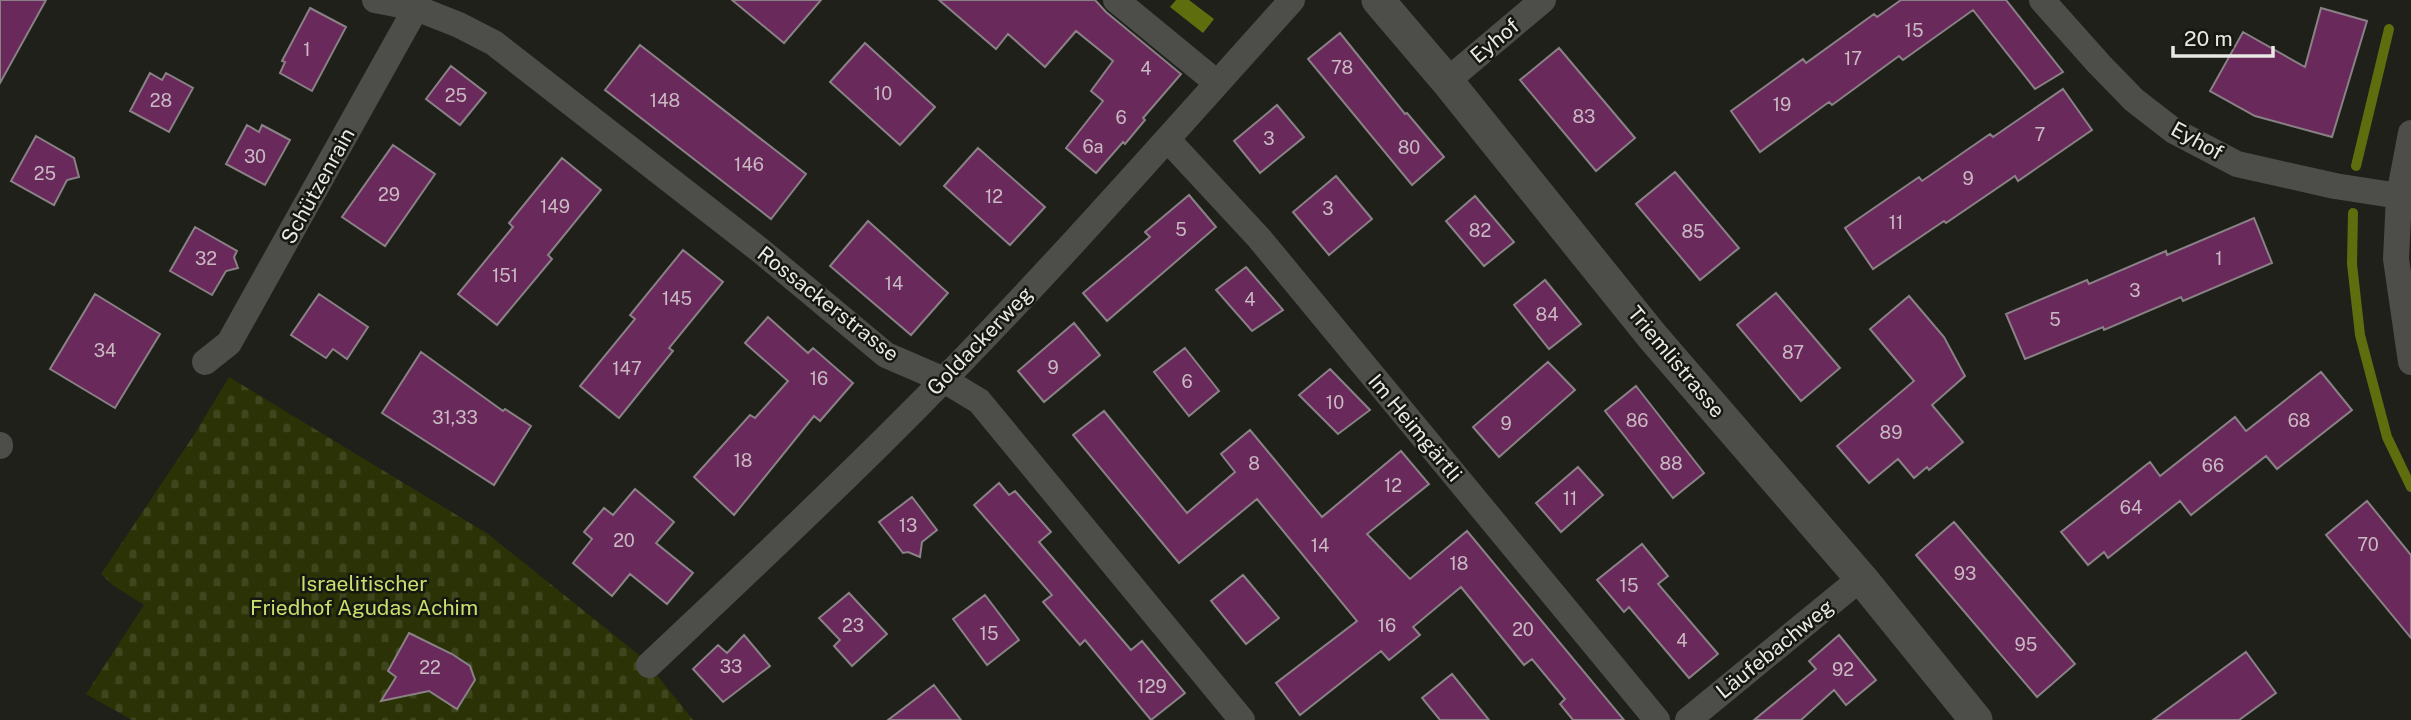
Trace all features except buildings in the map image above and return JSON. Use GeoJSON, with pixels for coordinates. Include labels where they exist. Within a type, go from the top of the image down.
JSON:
{"type":"FeatureCollection","features":[{"type":"Feature","properties":{"kind":"street","name":"Rossackerstrasse"},"geometry":{"type":"LineString","coordinates":[[376,0],[417,4],[494,43],[761,251],[886,355],[944,380],[979,401],[1242,720]]}},
{"type":"Feature","properties":{"kind":"street"},"geometry":{"type":"LineString","coordinates":[[1116,0],[1217,83]]}},
{"type":"Feature","properties":{"kind":"street","name":"Goldackerweg"},"geometry":{"type":"LineString","coordinates":[[649,665],[819,505],[944,380],[1168,140],[1292,0]]}},
{"type":"Feature","properties":{"kind":"street","name":"Triemlistrasse"},"geometry":{"type":"LineString","coordinates":[[1378,0],[1447,81],[1652,336],[1861,578],[1976,720]]}},
{"type":"Feature","properties":{"kind":"street","name":"Eyhof"},"geometry":{"type":"LineString","coordinates":[[1447,81],[1543,0]]}},
{"type":"Feature","properties":{"kind":"street","name":"Eyhof"},"geometry":{"type":"LineString","coordinates":[[2042,0],[2134,100],[2174,131],[2237,164],[2335,186],[2399,196]]}},
{"type":"Feature","properties":{"kind":"street","name":"Schützenrain"},"geometry":{"type":"LineString","coordinates":[[205,362],[229,343],[417,4]]}},
{"type":"Feature","properties":{"kind":"street"},"geometry":{"type":"LineString","coordinates":[[2411,133],[2399,196],[2396,259],[2411,362]]}},
{"type":"Feature","properties":{"kind":"street","name":"Im Heimgärtli"},"geometry":{"type":"LineString","coordinates":[[1168,140],[1259,238],[1657,720]]}},
{"type":"Feature","properties":{"kind":"street","name":"Läufebachweg"},"geometry":{"type":"LineString","coordinates":[[1688,720],[1861,578]]}},
{"type":"Feature","properties":{"kind":"green space","name":"Israelitischer Friedhof Agudas Achim"},"geometry":{"type":"Polygon","coordinates":[[[229,377],[488,534],[644,659],[693,720],[132,720],[86,694],[144,605],[114,586],[101,574],[194,435],[229,377]]]}},
{"type":"Feature","properties":{"kind":"shaded area"},"geometry":{"type":"Polygon","coordinates":[[[1176,0],[1189,0],[1214,19],[1203,33],[1170,7],[1176,0]]]}},
{"type":"Feature","properties":{"kind":"waterway"},"geometry":{"type":"LineString","coordinates":[[2356,166],[2389,29]]}},
{"type":"Feature","properties":{"kind":"waterway"},"geometry":{"type":"LineString","coordinates":[[2353,213],[2352,264],[2360,335],[2387,437],[2411,487]]}}]}
